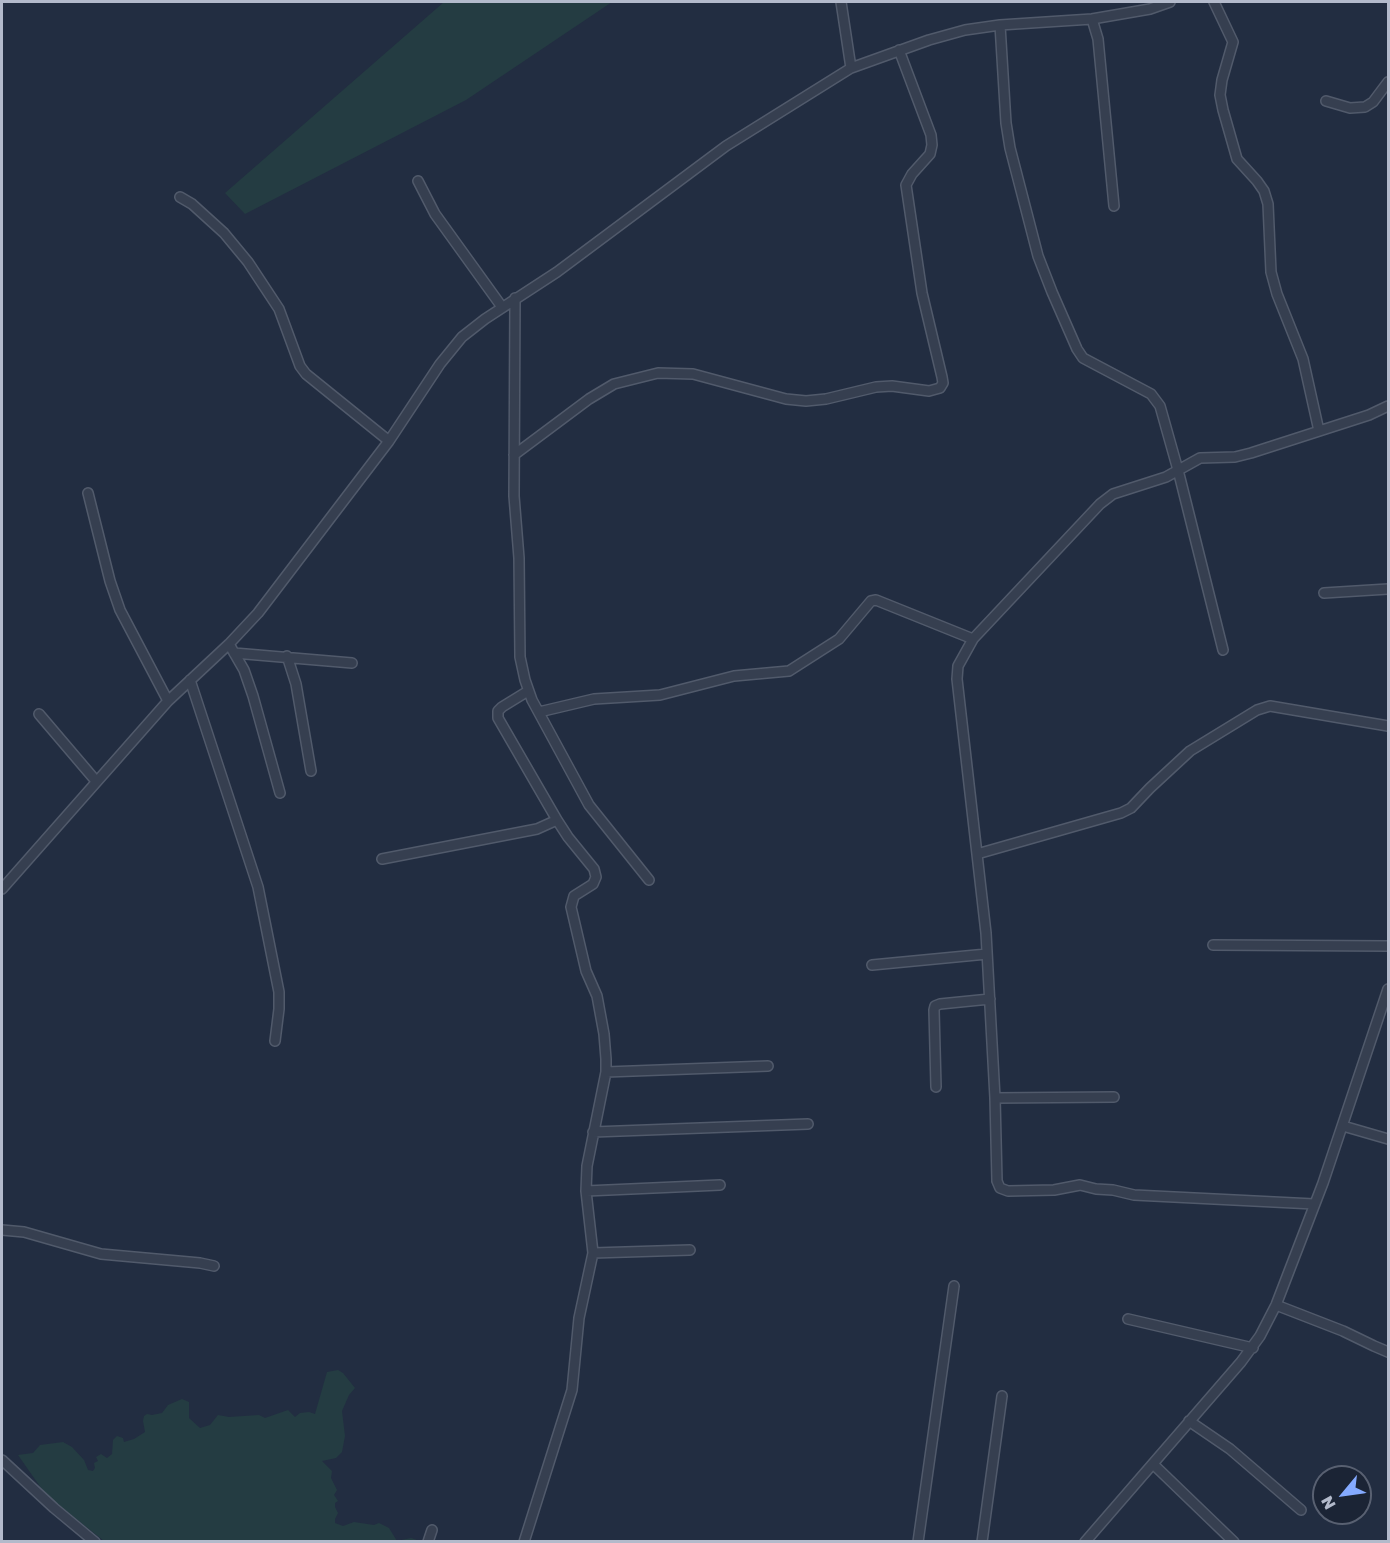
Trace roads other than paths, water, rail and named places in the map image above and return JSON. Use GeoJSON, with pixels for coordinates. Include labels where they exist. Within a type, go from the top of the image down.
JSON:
{"type":"FeatureCollection","features":[{"type":"Feature","properties":{"kind":"street"},"geometry":{"type":"LineString","coordinates":[[841,2],[851,68]]}},
{"type":"Feature","properties":{"kind":"street"},"geometry":{"type":"LineString","coordinates":[[2,889],[168,701],[190,680],[231,648],[389,441],[440,364],[462,337],[515,298],[557,272],[726,146],[851,68],[899,50],[965,30],[1000,25],[1092,19],[1150,9],[1170,2]]}},
{"type":"Feature","properties":{"kind":"street"},"geometry":{"type":"LineString","coordinates":[[1214,2],[1233,42],[1222,80],[1220,95],[1222,110],[1237,159],[1264,191],[1268,204],[1271,273],[1277,294],[1304,359],[1319,431]]}},
{"type":"Feature","properties":{"kind":"street"},"geometry":{"type":"LineString","coordinates":[[1092,19],[1098,39],[1114,206]]}},
{"type":"Feature","properties":{"kind":"street"},"geometry":{"type":"LineString","coordinates":[[1000,25],[1006,123],[1010,148],[1038,256],[1077,349],[1083,358],[1151,394],[1160,406],[1223,650]]}},
{"type":"Feature","properties":{"kind":"street"},"geometry":{"type":"LineString","coordinates":[[514,454],[589,399],[614,384],[658,373],[693,374],[786,399],[806,401],[826,399],[876,387],[892,386],[929,391],[940,388],[943,383],[942,377],[922,293],[906,185],[912,174],[930,154],[931,135],[899,50]]}},
{"type":"Feature","properties":{"kind":"street"},"geometry":{"type":"LineString","coordinates":[[1326,101],[1350,108],[1365,107],[1373,102],[1389,82]]}},
{"type":"Feature","properties":{"kind":"street"},"geometry":{"type":"LineString","coordinates":[[418,181],[435,213],[502,307]]}},
{"type":"Feature","properties":{"kind":"street"},"geometry":{"type":"LineString","coordinates":[[180,197],[192,204],[224,232],[248,262],[279,309],[300,366],[306,374],[389,441]]}},
{"type":"Feature","properties":{"kind":"street"},"geometry":{"type":"LineString","coordinates":[[515,298],[514,496],[519,558],[520,657],[528,691],[589,806],[649,880]]}},
{"type":"Feature","properties":{"kind":"street"},"geometry":{"type":"LineString","coordinates":[[1314,1204],[1134,1195],[1080,1185],[1054,1190],[1008,1191],[999,1188],[987,954],[957,679],[961,660],[973,639],[1100,504],[1113,494],[1160,479],[1200,458],[1235,457],[1389,406]]}},
{"type":"Feature","properties":{"kind":"street"},"geometry":{"type":"LineString","coordinates":[[88,493],[110,581],[120,610],[168,701]]}},
{"type":"Feature","properties":{"kind":"street"},"geometry":{"type":"LineString","coordinates":[[1324,593],[1389,589]]}},
{"type":"Feature","properties":{"kind":"street"},"geometry":{"type":"LineString","coordinates":[[539,712],[594,699],[660,695],[734,676],[789,671],[839,639],[871,601],[876,600],[973,639]]}},
{"type":"Feature","properties":{"kind":"street"},"geometry":{"type":"LineString","coordinates":[[231,648],[352,663]]}},
{"type":"Feature","properties":{"kind":"street"},"geometry":{"type":"LineString","coordinates":[[231,648],[244,670],[253,696],[280,793]]}},
{"type":"Feature","properties":{"kind":"street"},"geometry":{"type":"LineString","coordinates":[[287,656],[296,684],[311,771]]}},
{"type":"Feature","properties":{"kind":"street"},"geometry":{"type":"LineString","coordinates":[[190,680],[258,887],[279,992],[275,1041]]}},
{"type":"Feature","properties":{"kind":"street"},"geometry":{"type":"LineString","coordinates":[[524,1542],[572,1390],[579,1318],[593,1253],[586,1191],[587,1166],[606,1072],[604,1034],[597,996],[586,971],[571,907],[574,896],[593,884],[596,877],[594,868],[557,820],[498,718],[498,711],[528,691]]}},
{"type":"Feature","properties":{"kind":"street"},"geometry":{"type":"LineString","coordinates":[[977,854],[1121,813],[1131,808],[1190,752],[1257,710],[1270,706],[1389,726]]}},
{"type":"Feature","properties":{"kind":"street"},"geometry":{"type":"LineString","coordinates":[[39,714],[96,781]]}},
{"type":"Feature","properties":{"kind":"street"},"geometry":{"type":"LineString","coordinates":[[382,859],[537,829],[557,820]]}},
{"type":"Feature","properties":{"kind":"street"},"geometry":{"type":"LineString","coordinates":[[1212,945],[1389,946]]}},
{"type":"Feature","properties":{"kind":"street"},"geometry":{"type":"LineString","coordinates":[[872,965],[987,954]]}},
{"type":"Feature","properties":{"kind":"street"},"geometry":{"type":"LineString","coordinates":[[1086,1542],[1253,1348],[1276,1305],[1343,1126],[1389,989]]}},
{"type":"Feature","properties":{"kind":"street"},"geometry":{"type":"LineString","coordinates":[[936,1087],[934,1010],[936,1006],[990,999]]}},
{"type":"Feature","properties":{"kind":"street"},"geometry":{"type":"LineString","coordinates":[[606,1072],[768,1066]]}},
{"type":"Feature","properties":{"kind":"street"},"geometry":{"type":"LineString","coordinates":[[995,1098],[1114,1097]]}},
{"type":"Feature","properties":{"kind":"street"},"geometry":{"type":"LineString","coordinates":[[593,1132],[808,1125]]}},
{"type":"Feature","properties":{"kind":"street"},"geometry":{"type":"LineString","coordinates":[[1343,1126],[1389,1139]]}},
{"type":"Feature","properties":{"kind":"street"},"geometry":{"type":"LineString","coordinates":[[586,1191],[720,1185]]}},
{"type":"Feature","properties":{"kind":"street"},"geometry":{"type":"LineString","coordinates":[[2,1230],[24,1232],[101,1254],[214,1266]]}},
{"type":"Feature","properties":{"kind":"street"},"geometry":{"type":"LineString","coordinates":[[593,1253],[690,1250]]}},
{"type":"Feature","properties":{"kind":"street"},"geometry":{"type":"LineString","coordinates":[[918,1542],[954,1286]]}},
{"type":"Feature","properties":{"kind":"street"},"geometry":{"type":"LineString","coordinates":[[1276,1305],[1389,1352]]}},
{"type":"Feature","properties":{"kind":"street"},"geometry":{"type":"LineString","coordinates":[[1128,1319],[1253,1348]]}},
{"type":"Feature","properties":{"kind":"street"},"geometry":{"type":"LineString","coordinates":[[982,1542],[1002,1396]]}},
{"type":"Feature","properties":{"kind":"street"},"geometry":{"type":"LineString","coordinates":[[1189,1421],[1210,1433],[1301,1510]]}},
{"type":"Feature","properties":{"kind":"street"},"geometry":{"type":"LineString","coordinates":[[2,1460],[95,1542]]}},
{"type":"Feature","properties":{"kind":"street"},"geometry":{"type":"LineString","coordinates":[[1153,1464],[1234,1542]]}},
{"type":"Feature","properties":{"kind":"street"},"geometry":{"type":"LineString","coordinates":[[428,1542],[432,1530]]}}]}
